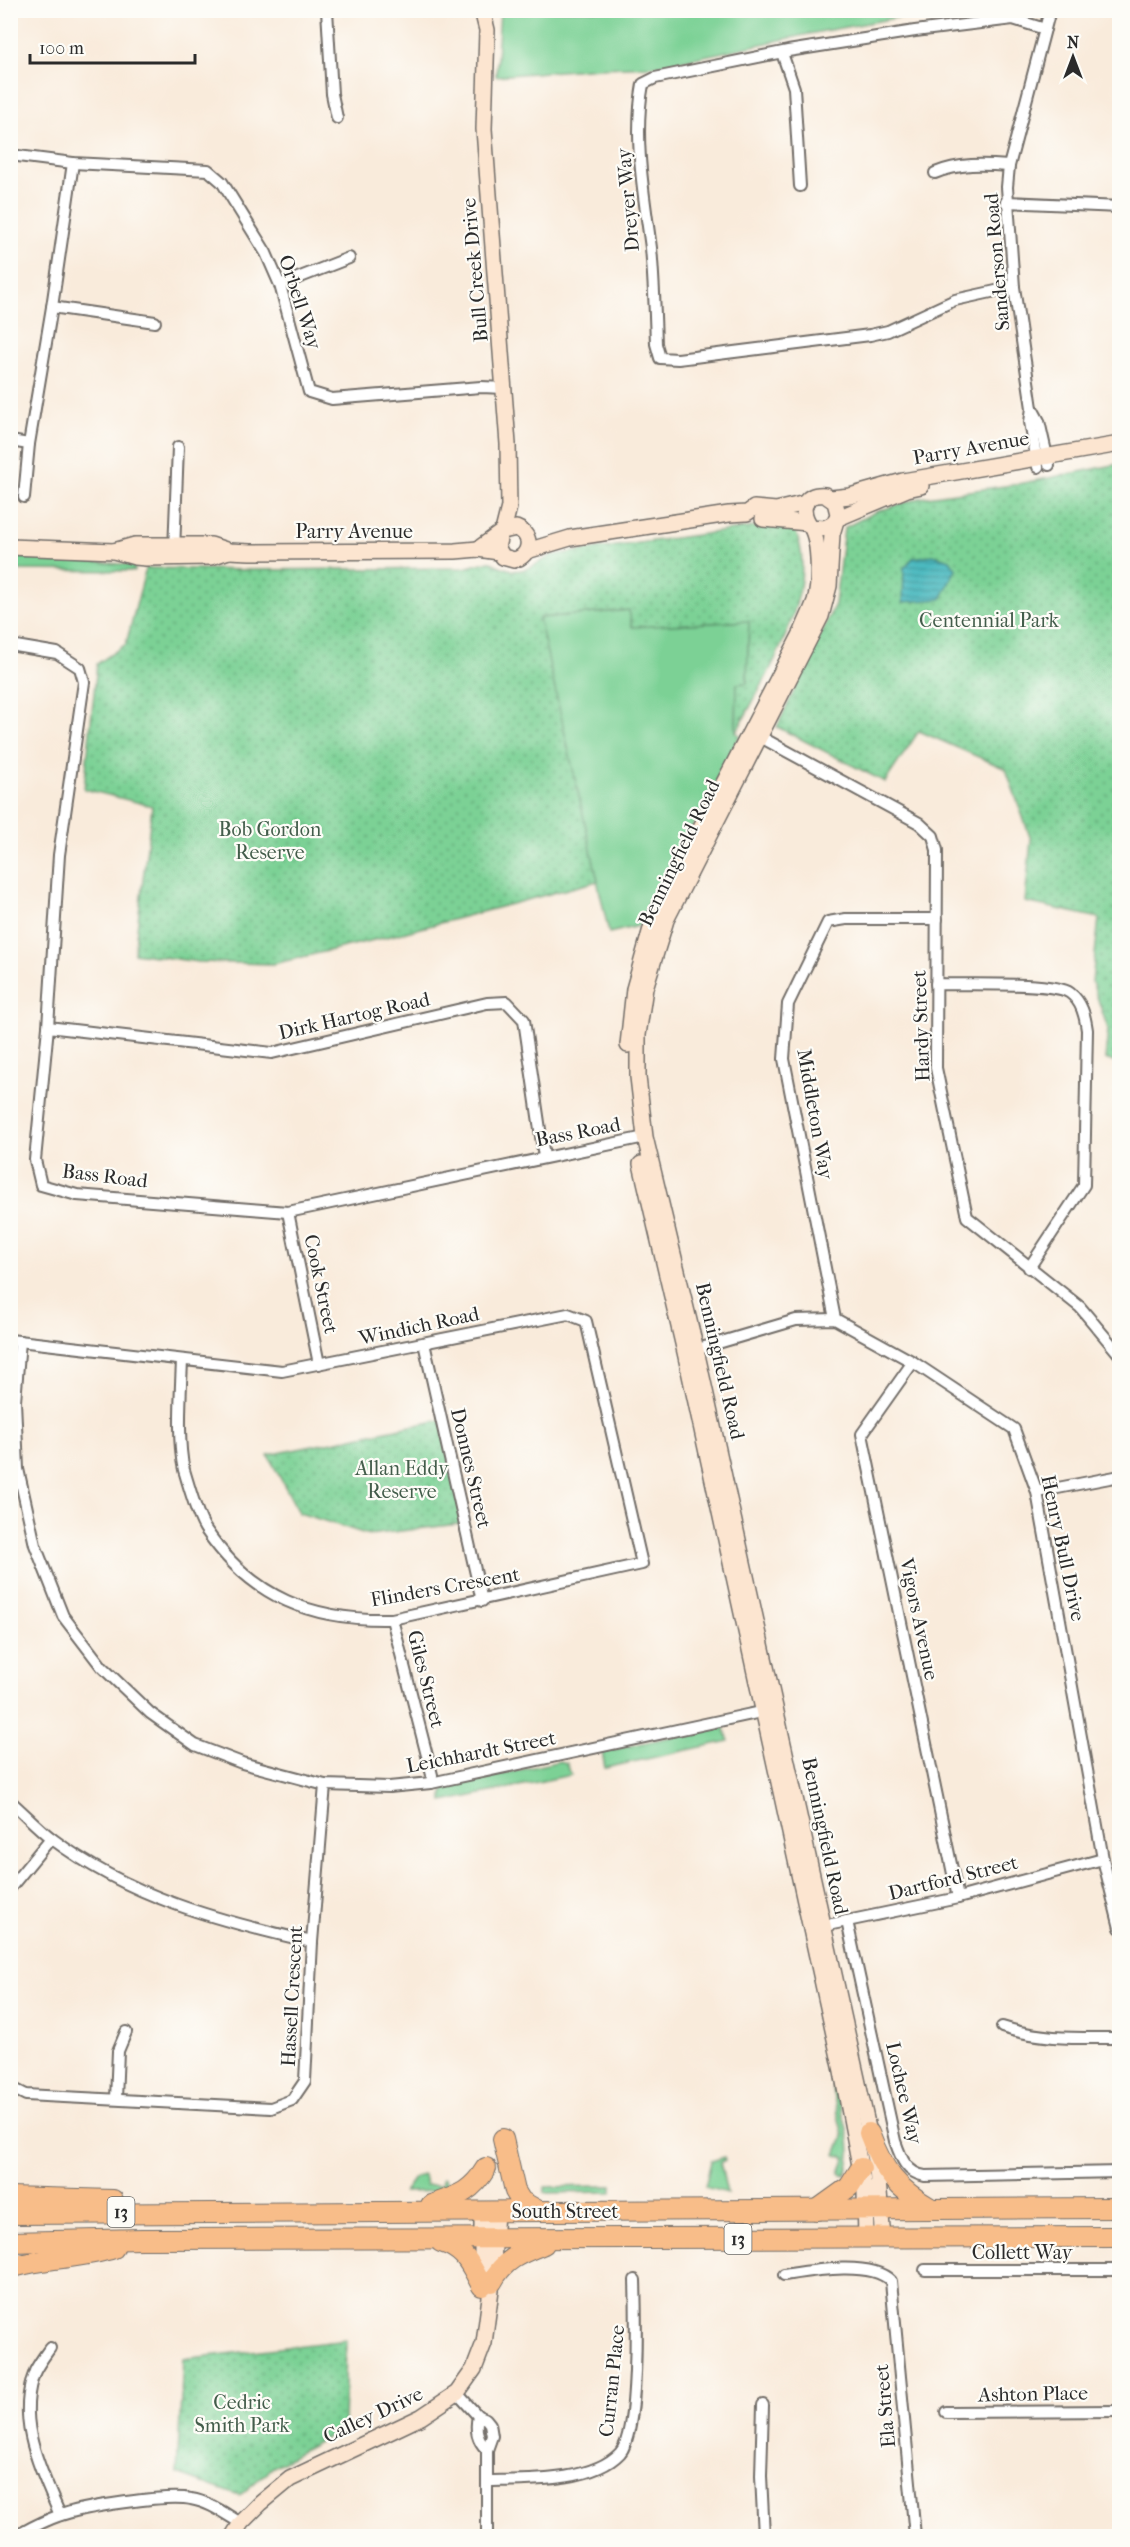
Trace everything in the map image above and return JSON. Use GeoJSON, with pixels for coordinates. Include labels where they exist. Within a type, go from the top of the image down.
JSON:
{"type":"FeatureCollection","features":[{"type":"Feature","properties":{"kind":"highway"},"geometry":{"type":"LineString","coordinates":[[869,2133],[879,2160],[891,2177],[908,2194],[935,2210]]}},
{"type":"Feature","properties":{"kind":"highway"},"geometry":{"type":"LineString","coordinates":[[503,2139],[514,2191],[521,2201],[537,2210]]}},
{"type":"Feature","properties":{"kind":"highway"},"geometry":{"type":"LineString","coordinates":[[414,2211],[456,2197],[469,2190],[486,2168]]}},
{"type":"Feature","properties":{"kind":"highway"},"geometry":{"type":"LineString","coordinates":[[817,2210],[849,2187],[861,2168]]}},
{"type":"Feature","properties":{"kind":"highway"},"geometry":{"type":"LineString","coordinates":[[10,2197],[112,2200],[204,2211]]}},
{"type":"Feature","properties":{"kind":"highway","name":"South Street"},"geometry":{"type":"LineString","coordinates":[[10,2214],[204,2211],[1119,2208]]}},
{"type":"Feature","properties":{"kind":"highway"},"geometry":{"type":"LineString","coordinates":[[283,2212],[277,2218],[276,2227],[285,2239]]}},
{"type":"Feature","properties":{"kind":"highway","name":"South Street"},"geometry":{"type":"LineString","coordinates":[[10,2242],[142,2239],[1119,2237]]}},
{"type":"Feature","properties":{"kind":"highway"},"geometry":{"type":"LineString","coordinates":[[10,2268],[37,2261],[99,2253],[142,2239]]}},
{"type":"Feature","properties":{"kind":"highway"},"geometry":{"type":"LineString","coordinates":[[429,2239],[458,2249],[487,2290],[498,2271],[508,2260],[519,2253],[557,2239]]}},
{"type":"Feature","properties":{"kind":"main road","name":"Bull Creek Drive"},"geometry":{"type":"LineString","coordinates":[[482,10],[487,30],[484,129],[505,388],[511,532]]}},
{"type":"Feature","properties":{"kind":"main road","name":"Bull Creek Drive"},"geometry":{"type":"LineString","coordinates":[[487,30],[494,10]]}},
{"type":"Feature","properties":{"kind":"main road","name":"Parry Avenue"},"geometry":{"type":"LineString","coordinates":[[747,513],[755,519],[825,528],[907,489],[1119,444]]}},
{"type":"Feature","properties":{"kind":"main road","name":"Parry Avenue"},"geometry":{"type":"LineString","coordinates":[[10,547],[114,551],[135,545],[174,552],[211,545],[229,551],[354,553],[478,549],[499,552],[503,557],[514,560],[519,559],[527,551],[570,538],[747,513],[754,508],[776,510],[806,503],[819,494],[831,498],[850,496],[903,481],[1042,461],[1119,453]]}},
{"type":"Feature","properties":{"kind":"main road"},"geometry":{"type":"LineString","coordinates":[[831,498],[838,508],[836,521]]}},
{"type":"Feature","properties":{"kind":"main road"},"geometry":{"type":"LineString","coordinates":[[806,503],[803,511],[810,525]]}},
{"type":"Feature","properties":{"kind":"main road","name":"Benningfield Road"},"geometry":{"type":"LineString","coordinates":[[755,734],[821,616],[829,586],[831,544],[836,521]]}},
{"type":"Feature","properties":{"kind":"main road","name":"Benningfield Road"},"geometry":{"type":"LineString","coordinates":[[810,525],[817,537],[819,549],[816,599],[755,734],[666,920],[652,960],[638,1035],[640,1138],[691,1351],[817,1927],[861,2168],[873,2210],[874,2239]]}},
{"type":"Feature","properties":{"kind":"main road","name":"Parry Avenue"},"geometry":{"type":"LineString","coordinates":[[511,532],[570,538]]}},
{"type":"Feature","properties":{"kind":"main road"},"geometry":{"type":"LineString","coordinates":[[478,549],[511,532],[528,539],[527,551]]}},
{"type":"Feature","properties":{"kind":"main road"},"geometry":{"type":"LineString","coordinates":[[499,552],[497,542],[511,532]]}},
{"type":"Feature","properties":{"kind":"main road","name":"Benningfield Road"},"geometry":{"type":"LineString","coordinates":[[817,1927],[869,2133],[880,2187],[873,2210]]}},
{"type":"Feature","properties":{"kind":"main road","name":"Calley Drive"},"geometry":{"type":"LineString","coordinates":[[237,2530],[276,2488],[290,2479],[421,2417],[457,2393],[474,2369],[486,2335],[489,2210]]}},
{"type":"Feature","properties":{"kind":"street"},"geometry":{"type":"LineString","coordinates":[[327,10],[332,94],[337,118]]}},
{"type":"Feature","properties":{"kind":"street","name":"Sanderson Road"},"geometry":{"type":"LineString","coordinates":[[1042,461],[1030,422],[1032,408],[1014,287],[1006,202],[1009,166],[1050,10]]}},
{"type":"Feature","properties":{"kind":"street","name":"Dreyer Way"},"geometry":{"type":"LineString","coordinates":[[1014,287],[955,300],[888,331],[870,335],[678,358],[660,358],[657,344],[651,250],[641,176],[640,98],[643,84],[655,78],[782,53],[915,31],[1013,19],[1045,29]]}},
{"type":"Feature","properties":{"kind":"street"},"geometry":{"type":"LineString","coordinates":[[782,53],[794,88],[800,186]]}},
{"type":"Feature","properties":{"kind":"street","name":"Orbell Way"},"geometry":{"type":"LineString","coordinates":[[10,155],[73,163],[208,170],[222,182],[266,253],[279,285],[309,392],[332,399],[505,388]]}},
{"type":"Feature","properties":{"kind":"street"},"geometry":{"type":"LineString","coordinates":[[24,497],[29,444],[73,163]]}},
{"type":"Feature","properties":{"kind":"street"},"geometry":{"type":"LineString","coordinates":[[935,173],[952,166],[987,164],[1009,166]]}},
{"type":"Feature","properties":{"kind":"street"},"geometry":{"type":"LineString","coordinates":[[1006,202],[1119,207]]}},
{"type":"Feature","properties":{"kind":"street"},"geometry":{"type":"LineString","coordinates":[[279,285],[349,258]]}},
{"type":"Feature","properties":{"kind":"street"},"geometry":{"type":"LineString","coordinates":[[52,307],[155,322]]}},
{"type":"Feature","properties":{"kind":"street"},"geometry":{"type":"LineString","coordinates":[[10,441],[29,444]]}},
{"type":"Feature","properties":{"kind":"street"},"geometry":{"type":"LineString","coordinates":[[174,552],[178,447]]}},
{"type":"Feature","properties":{"kind":"street","name":"Bass Road"},"geometry":{"type":"LineString","coordinates":[[10,645],[57,653],[80,668],[84,682],[59,855],[48,1027],[35,1160],[41,1185],[77,1195],[288,1212],[640,1138]]}},
{"type":"Feature","properties":{"kind":"street","name":"Hardy Street"},"geometry":{"type":"LineString","coordinates":[[755,734],[919,823],[933,836],[937,850],[936,1068],[967,1217],[1080,1307],[1119,1355]]}},
{"type":"Feature","properties":{"kind":"street","name":"Middleton Way"},"geometry":{"type":"LineString","coordinates":[[835,1319],[783,1059],[788,1004],[828,922],[846,919],[937,919]]}},
{"type":"Feature","properties":{"kind":"street"},"geometry":{"type":"LineString","coordinates":[[936,984],[1050,987],[1070,993],[1084,1010],[1087,1030],[1084,1185],[1029,1268]]}},
{"type":"Feature","properties":{"kind":"street","name":"Dirk Hartog Road"},"geometry":{"type":"LineString","coordinates":[[48,1027],[272,1053],[487,1004],[507,1002],[524,1020],[544,1157]]}},
{"type":"Feature","properties":{"kind":"street","name":"Cook Street"},"geometry":{"type":"LineString","coordinates":[[288,1212],[319,1364]]}},
{"type":"Feature","properties":{"kind":"street","name":"Windich Road"},"geometry":{"type":"LineString","coordinates":[[15,1340],[282,1371],[568,1314],[586,1321],[642,1564]]}},
{"type":"Feature","properties":{"kind":"street"},"geometry":{"type":"LineString","coordinates":[[691,1351],[796,1320],[835,1319]]}},
{"type":"Feature","properties":{"kind":"street","name":"Henry Bull Drive"},"geometry":{"type":"LineString","coordinates":[[835,1319],[913,1362],[1014,1429],[1037,1492],[1103,1859],[1119,1928]]}},
{"type":"Feature","properties":{"kind":"street","name":"Leichhardt Street"},"geometry":{"type":"LineString","coordinates":[[15,1340],[18,1469],[34,1545],[63,1616],[102,1667],[150,1713],[195,1745],[242,1763],[325,1785],[389,1787],[431,1783],[770,1710]]}},
{"type":"Feature","properties":{"kind":"street","name":"Donnes Street"},"geometry":{"type":"LineString","coordinates":[[424,1343],[482,1601]]}},
{"type":"Feature","properties":{"kind":"street","name":"Flinders Crescent"},"geometry":{"type":"LineString","coordinates":[[182,1360],[180,1409],[184,1468],[205,1529],[237,1568],[272,1595],[315,1613],[366,1620],[392,1619],[642,1564]]}},
{"type":"Feature","properties":{"kind":"street","name":"Vigors Avenue"},"geometry":{"type":"LineString","coordinates":[[913,1362],[862,1434],[958,1898]]}},
{"type":"Feature","properties":{"kind":"street"},"geometry":{"type":"LineString","coordinates":[[1037,1492],[1119,1476]]}},
{"type":"Feature","properties":{"kind":"street","name":"Giles Street"},"geometry":{"type":"LineString","coordinates":[[392,1619],[432,1775],[431,1783]]}},
{"type":"Feature","properties":{"kind":"street","name":"Hassell Crescent"},"geometry":{"type":"LineString","coordinates":[[10,2087],[26,2095],[272,2108],[292,2100],[305,2080],[312,1942],[325,1785]]}},
{"type":"Feature","properties":{"kind":"street"},"geometry":{"type":"LineString","coordinates":[[10,1801],[51,1838],[104,1871],[158,1898],[229,1923],[312,1942]]}},
{"type":"Feature","properties":{"kind":"street"},"geometry":{"type":"LineString","coordinates":[[10,1888],[51,1838]]}},
{"type":"Feature","properties":{"kind":"street","name":"Dartford Street"},"geometry":{"type":"LineString","coordinates":[[817,1927],[958,1898],[1103,1859]]}},
{"type":"Feature","properties":{"kind":"street","name":"Lochee Way"},"geometry":{"type":"LineString","coordinates":[[847,1921],[896,2141],[900,2156],[906,2166],[925,2176],[1119,2172]]}},
{"type":"Feature","properties":{"kind":"street"},"geometry":{"type":"LineString","coordinates":[[1002,2027],[1022,2033],[1051,2037],[1119,2038]]}},
{"type":"Feature","properties":{"kind":"street"},"geometry":{"type":"LineString","coordinates":[[116,2099],[118,2051],[126,2032]]}},
{"type":"Feature","properties":{"kind":"street","name":"Ela Street"},"geometry":{"type":"LineString","coordinates":[[784,2275],[835,2270],[876,2271],[885,2275],[892,2284],[915,2536]]}},
{"type":"Feature","properties":{"kind":"street","name":"Collett Way"},"geometry":{"type":"LineString","coordinates":[[925,2270],[1119,2270]]}},
{"type":"Feature","properties":{"kind":"street","name":"Curran Place"},"geometry":{"type":"LineString","coordinates":[[487,2481],[541,2480],[573,2476],[601,2465],[620,2453],[629,2434],[636,2320],[635,2280]]}},
{"type":"Feature","properties":{"kind":"street"},"geometry":{"type":"LineString","coordinates":[[50,2348],[36,2369],[30,2388],[27,2412],[37,2460],[60,2515]]}},
{"type":"Feature","properties":{"kind":"street"},"geometry":{"type":"LineString","coordinates":[[457,2393],[478,2416],[476,2430],[482,2445],[487,2450],[487,2536]]}},
{"type":"Feature","properties":{"kind":"street"},"geometry":{"type":"LineString","coordinates":[[763,2405],[761,2476],[764,2536]]}},
{"type":"Feature","properties":{"kind":"street","name":"Ashton Place"},"geometry":{"type":"LineString","coordinates":[[946,2412],[1119,2411]]}},
{"type":"Feature","properties":{"kind":"street"},"geometry":{"type":"LineString","coordinates":[[16,2536],[60,2515],[175,2497],[192,2499],[218,2509],[237,2530]]}},
{"type":"Feature","properties":{"kind":"green space"},"geometry":{"type":"Polygon","coordinates":[[[500,10],[933,11],[657,66],[496,76],[500,10]]]}},
{"type":"Feature","properties":{"kind":"green space","name":"Centennial Park"},"geometry":{"type":"Polygon","coordinates":[[[1119,464],[1119,1064],[1105,1059],[1108,1029],[1092,982],[1099,918],[1025,902],[1031,840],[1006,769],[919,731],[885,782],[777,727],[835,604],[844,528],[875,512],[920,498],[1018,484],[1119,464]]]}},
{"type":"Feature","properties":{"kind":"green space","name":"Bob Gordon Reserve"},"geometry":{"type":"Polygon","coordinates":[[[776,524],[795,530],[801,554],[801,580],[796,607],[774,661],[736,733],[737,684],[747,683],[749,621],[632,627],[629,610],[539,618],[598,881],[395,935],[273,964],[198,962],[134,953],[152,806],[84,789],[97,664],[126,644],[146,568],[250,570],[464,568],[489,561],[508,569],[522,570],[552,555],[776,524]]]}},
{"type":"Feature","properties":{"kind":"green space"},"geometry":{"type":"Polygon","coordinates":[[[11,556],[134,565],[135,571],[11,570],[11,556]]]}},
{"type":"Feature","properties":{"kind":"green space"},"geometry":{"type":"Polygon","coordinates":[[[630,610],[632,626],[749,621],[747,683],[737,684],[736,733],[740,735],[642,925],[609,933],[538,618],[630,610]]]}},
{"type":"Feature","properties":{"kind":"green space","name":"Allan Eddy Reserve"},"geometry":{"type":"Polygon","coordinates":[[[441,1420],[465,1523],[369,1535],[299,1513],[268,1455],[441,1420]]]}},
{"type":"Feature","properties":{"kind":"green space"},"geometry":{"type":"Polygon","coordinates":[[[724,1727],[729,1741],[605,1768],[602,1752],[724,1727]]]}},
{"type":"Feature","properties":{"kind":"green space"},"geometry":{"type":"Polygon","coordinates":[[[560,1761],[567,1763],[571,1775],[443,1802],[443,1793],[448,1786],[560,1761]]]}},
{"type":"Feature","properties":{"kind":"green space"},"geometry":{"type":"Polygon","coordinates":[[[832,2089],[837,2091],[850,2144],[849,2165],[845,2175],[840,2173],[846,2157],[836,2155],[843,2136],[832,2089]]]}},
{"type":"Feature","properties":{"kind":"green space"},"geometry":{"type":"Polygon","coordinates":[[[725,2157],[726,2160],[720,2162],[727,2193],[705,2187],[711,2161],[725,2157]]]}},
{"type":"Feature","properties":{"kind":"green space"},"geometry":{"type":"Polygon","coordinates":[[[424,2175],[426,2185],[442,2185],[443,2178],[447,2185],[463,2182],[446,2191],[404,2192],[415,2177],[424,2175]]]}},
{"type":"Feature","properties":{"kind":"green space"},"geometry":{"type":"Polygon","coordinates":[[[612,2186],[612,2192],[545,2193],[545,2187],[612,2186]]]}},
{"type":"Feature","properties":{"kind":"green space","name":"Cedric Smith Park"},"geometry":{"type":"Polygon","coordinates":[[[346,2340],[344,2428],[273,2467],[239,2496],[177,2474],[183,2359],[346,2340]]]}},
{"type":"Feature","properties":{"kind":"water"},"geometry":{"type":"Polygon","coordinates":[[[933,555],[950,560],[956,569],[941,599],[903,602],[904,568],[913,558],[933,555]]]}}]}
